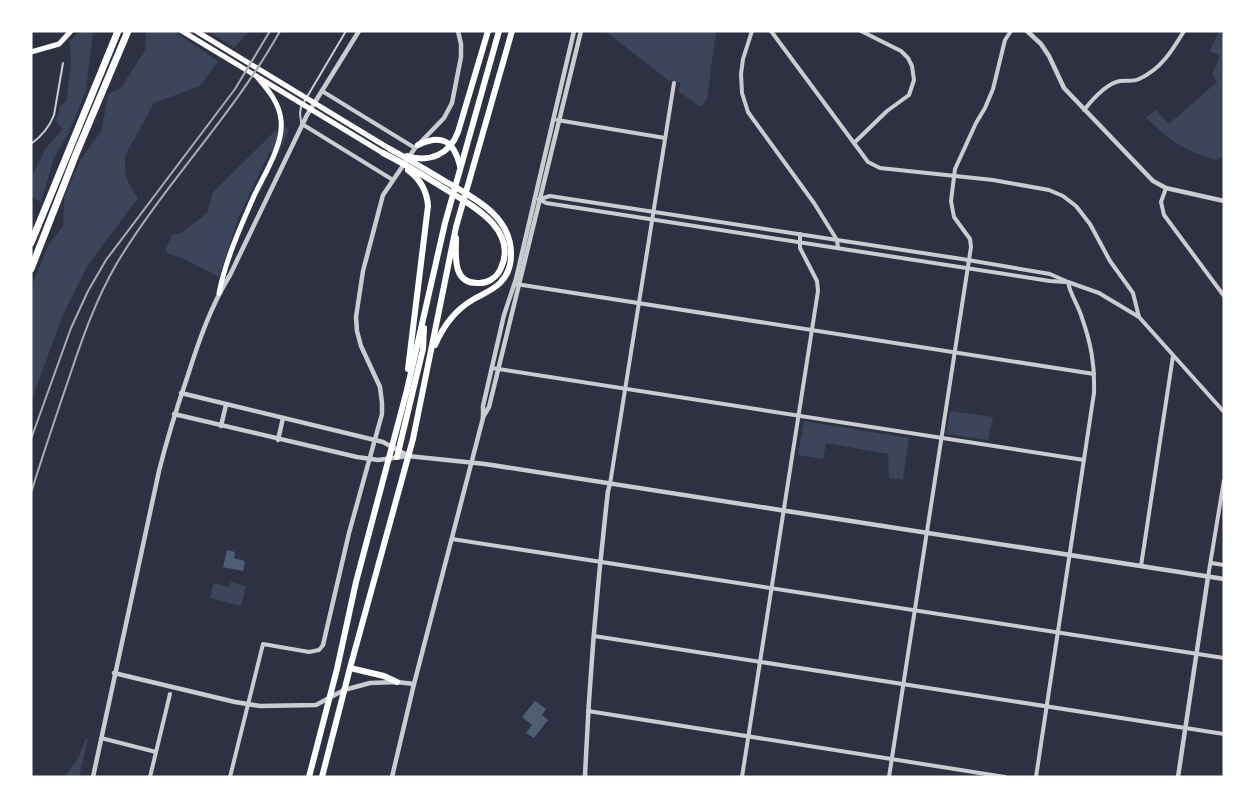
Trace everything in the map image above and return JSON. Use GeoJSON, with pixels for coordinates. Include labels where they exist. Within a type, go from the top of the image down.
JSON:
{"type":"FeatureCollection","features":[{"type":"Feature","properties":{"kind":"highway"},"geometry":{"type":"LineString","coordinates":[[31,243],[118,31]]}},
{"type":"Feature","properties":{"kind":"highway"},"geometry":{"type":"LineString","coordinates":[[31,270],[76,154],[128,31]]}},
{"type":"Feature","properties":{"kind":"highway"},"geometry":{"type":"LineString","coordinates":[[390,148],[412,157],[426,158],[440,154],[450,146],[458,132],[488,31]]}},
{"type":"Feature","properties":{"kind":"highway"},"geometry":{"type":"LineString","coordinates":[[309,777],[356,582],[407,390],[442,236],[499,31]]}},
{"type":"Feature","properties":{"kind":"highway"},"geometry":{"type":"LineString","coordinates":[[322,777],[408,456],[456,227],[512,31]]}},
{"type":"Feature","properties":{"kind":"highway"},"geometry":{"type":"LineString","coordinates":[[417,146],[434,139],[448,143],[455,151],[460,167]]}},
{"type":"Feature","properties":{"kind":"highway"},"geometry":{"type":"LineString","coordinates":[[390,148],[481,203],[492,217],[502,240],[504,257],[502,267],[497,275],[485,282],[476,283],[467,281],[457,270],[456,227]]}},
{"type":"Feature","properties":{"kind":"highway"},"geometry":{"type":"LineString","coordinates":[[383,153],[492,217],[503,226],[510,242],[511,257],[504,278],[497,286],[474,299],[455,313],[442,330],[431,352]]}},
{"type":"Feature","properties":{"kind":"highway"},"geometry":{"type":"LineString","coordinates":[[383,153],[419,179],[427,196],[428,210],[407,390]]}},
{"type":"Feature","properties":{"kind":"highway"},"geometry":{"type":"LineString","coordinates":[[398,454],[424,349],[424,319]]}},
{"type":"Feature","properties":{"kind":"highway"},"geometry":{"type":"LineString","coordinates":[[350,668],[384,676],[396,682]]}},
{"type":"Feature","properties":{"kind":"main road"},"geometry":{"type":"LineString","coordinates":[[182,31],[383,153]]}},
{"type":"Feature","properties":{"kind":"main road"},"geometry":{"type":"LineString","coordinates":[[196,31],[390,148]]}},
{"type":"Feature","properties":{"kind":"main road"},"geometry":{"type":"LineString","coordinates":[[31,52],[56,45],[70,34]]}},
{"type":"Feature","properties":{"kind":"main road"},"geometry":{"type":"LineString","coordinates":[[219,293],[223,271],[279,141],[281,131],[281,118],[274,99],[257,77]]}},
{"type":"Feature","properties":{"kind":"street"},"geometry":{"type":"LineString","coordinates":[[92,777],[159,471],[174,414],[201,336],[219,293],[230,275],[302,124],[359,31]]}},
{"type":"Feature","properties":{"kind":"street"},"geometry":{"type":"LineString","coordinates":[[230,777],[263,644],[309,652],[319,650],[323,644],[349,533],[381,420],[382,397],[376,377],[359,341],[356,317],[365,264],[383,195],[417,146],[444,118],[452,103],[461,57],[458,31]]}},
{"type":"Feature","properties":{"kind":"street"},"geometry":{"type":"LineString","coordinates":[[483,418],[489,407],[518,284],[574,31]]}},
{"type":"Feature","properties":{"kind":"street"},"geometry":{"type":"LineString","coordinates":[[537,199],[559,121],[581,31]]}},
{"type":"Feature","properties":{"kind":"street"},"geometry":{"type":"LineString","coordinates":[[752,31],[743,60],[741,74],[742,93],[748,112],[814,204],[837,240],[838,248]]}},
{"type":"Feature","properties":{"kind":"street"},"geometry":{"type":"LineString","coordinates":[[771,31],[868,162],[880,168],[954,175],[1049,190],[1063,196],[1076,206],[1090,224],[1110,261],[1133,293],[1139,317]]}},
{"type":"Feature","properties":{"kind":"street"},"geometry":{"type":"LineString","coordinates":[[854,143],[887,111],[909,95],[914,80],[912,66],[908,58],[901,51],[860,31]]}},
{"type":"Feature","properties":{"kind":"street"},"geometry":{"type":"LineString","coordinates":[[889,777],[971,247],[970,239],[954,217],[952,201],[956,162],[988,102],[1005,40],[1011,31]]}},
{"type":"Feature","properties":{"kind":"street"},"geometry":{"type":"LineString","coordinates":[[1027,31],[1041,44],[1064,88],[1153,181],[1166,188],[1224,201]]}},
{"type":"Feature","properties":{"kind":"street"},"geometry":{"type":"LineString","coordinates":[[1084,110],[1105,89],[1118,81],[1137,80],[1154,71],[1169,56],[1184,31]]}},
{"type":"Feature","properties":{"kind":"street"},"geometry":{"type":"LineString","coordinates":[[568,58],[574,60]]}},
{"type":"Feature","properties":{"kind":"street"},"geometry":{"type":"LineString","coordinates":[[585,777],[594,636],[608,491],[674,83]]}},
{"type":"Feature","properties":{"kind":"street"},"geometry":{"type":"LineString","coordinates":[[322,91],[417,146]]}},
{"type":"Feature","properties":{"kind":"street"},"geometry":{"type":"LineString","coordinates":[[553,119],[665,138]]}},
{"type":"Feature","properties":{"kind":"street"},"geometry":{"type":"LineString","coordinates":[[302,124],[393,180]]}},
{"type":"Feature","properties":{"kind":"street"},"geometry":{"type":"LineString","coordinates":[[1166,188],[1161,202],[1164,215],[1224,296]]}},
{"type":"Feature","properties":{"kind":"street"},"geometry":{"type":"LineString","coordinates":[[537,199],[547,196],[1050,274],[1099,293],[1139,317],[1224,412]]}},
{"type":"Feature","properties":{"kind":"street"},"geometry":{"type":"LineString","coordinates":[[537,199],[546,203],[1050,282],[1068,282]]}},
{"type":"Feature","properties":{"kind":"street"},"geometry":{"type":"LineString","coordinates":[[742,777],[818,291],[817,281],[800,248],[800,234]]}},
{"type":"Feature","properties":{"kind":"street"},"geometry":{"type":"LineString","coordinates":[[1036,777],[1094,393],[1092,348],[1081,312],[1070,293],[1068,282]]}},
{"type":"Feature","properties":{"kind":"street"},"geometry":{"type":"LineString","coordinates":[[518,284],[1094,374]]}},
{"type":"Feature","properties":{"kind":"street"},"geometry":{"type":"LineString","coordinates":[[392,777],[414,684],[483,418],[483,406],[504,316],[518,284]]}},
{"type":"Feature","properties":{"kind":"street"},"geometry":{"type":"LineString","coordinates":[[1140,566],[1173,356]]}},
{"type":"Feature","properties":{"kind":"street"},"geometry":{"type":"LineString","coordinates":[[492,368],[1084,460]]}},
{"type":"Feature","properties":{"kind":"street"},"geometry":{"type":"LineString","coordinates":[[181,393],[383,442],[398,454],[408,456],[472,463],[1224,579]]}},
{"type":"Feature","properties":{"kind":"street"},"geometry":{"type":"LineString","coordinates":[[221,426],[226,405]]}},
{"type":"Feature","properties":{"kind":"street"},"geometry":{"type":"LineString","coordinates":[[174,414],[278,440],[369,459],[389,459],[398,454]]}},
{"type":"Feature","properties":{"kind":"street"},"geometry":{"type":"LineString","coordinates":[[278,440],[283,418]]}},
{"type":"Feature","properties":{"kind":"street"},"geometry":{"type":"LineString","coordinates":[[1178,777],[1224,480]]}},
{"type":"Feature","properties":{"kind":"street"},"geometry":{"type":"LineString","coordinates":[[452,539],[1224,658]]}},
{"type":"Feature","properties":{"kind":"street"},"geometry":{"type":"LineString","coordinates":[[1211,563],[1224,565]]}},
{"type":"Feature","properties":{"kind":"street"},"geometry":{"type":"LineString","coordinates":[[594,636],[1224,734]]}},
{"type":"Feature","properties":{"kind":"street"},"geometry":{"type":"LineString","coordinates":[[114,673],[248,705],[316,705],[344,690],[362,684],[396,682],[414,684]]}},
{"type":"Feature","properties":{"kind":"street"},"geometry":{"type":"LineString","coordinates":[[150,777],[170,694]]}},
{"type":"Feature","properties":{"kind":"street"},"geometry":{"type":"LineString","coordinates":[[588,712],[1005,777]]}},
{"type":"Feature","properties":{"kind":"street"},"geometry":{"type":"LineString","coordinates":[[101,738],[156,752]]}},
{"type":"Feature","properties":{"kind":"lane"},"geometry":{"type":"LineString","coordinates":[[302,124],[300,113],[302,107],[346,31]]}},
{"type":"Feature","properties":{"kind":"lane"},"geometry":{"type":"LineString","coordinates":[[31,144],[42,135],[51,123],[63,63]]}},
{"type":"Feature","properties":{"kind":"shaded area"},"geometry":{"type":"Polygon","coordinates":[[[80,31],[96,31],[93,33],[86,91],[69,132],[54,158],[41,202],[31,197],[31,178],[46,148],[63,129],[56,122],[60,105],[66,102],[71,65],[70,41],[80,31]]]}},
{"type":"Feature","properties":{"kind":"shaded area"},"geometry":{"type":"Polygon","coordinates":[[[146,31],[174,31],[218,61],[200,86],[154,103],[126,154],[125,167],[127,178],[138,198],[88,265],[62,317],[31,402],[33,282],[49,244],[63,226],[64,197],[81,159],[102,130],[108,94],[121,88],[145,50],[146,31]]]}},
{"type":"Feature","properties":{"kind":"shaded area"},"geometry":{"type":"Polygon","coordinates":[[[208,31],[249,31],[234,48],[208,31]]]}},
{"type":"Feature","properties":{"kind":"shaded area"},"geometry":{"type":"Polygon","coordinates":[[[605,31],[716,31],[707,99],[701,107],[679,92],[680,83],[668,80],[605,31]]]}},
{"type":"Feature","properties":{"kind":"shaded area"},"geometry":{"type":"Polygon","coordinates":[[[1219,31],[1224,31],[1224,156],[1217,160],[1178,144],[1146,117],[1156,110],[1169,124],[1217,82],[1212,74],[1220,56],[1210,51],[1219,31]]]}},
{"type":"Feature","properties":{"kind":"shaded area"},"geometry":{"type":"Polygon","coordinates":[[[285,127],[289,130],[278,154],[270,151],[238,219],[219,277],[184,259],[167,253],[166,247],[173,234],[180,234],[207,213],[213,192],[274,132],[285,127]]]}},
{"type":"Feature","properties":{"kind":"shaded area"},"geometry":{"type":"Polygon","coordinates":[[[950,411],[993,417],[988,440],[946,434],[950,411]]]}},
{"type":"Feature","properties":{"kind":"shaded area"},"geometry":{"type":"Polygon","coordinates":[[[804,421],[909,438],[903,480],[889,478],[888,454],[826,443],[823,459],[798,455],[804,421]]]}},
{"type":"Feature","properties":{"kind":"shaded area"},"geometry":{"type":"Polygon","coordinates":[[[227,550],[235,552],[234,558],[245,561],[243,571],[223,567],[227,550]]]}},
{"type":"Feature","properties":{"kind":"shaded area"},"geometry":{"type":"Polygon","coordinates":[[[231,582],[246,586],[241,606],[210,598],[214,583],[229,587],[231,582]]]}},
{"type":"Feature","properties":{"kind":"shaded area"},"geometry":{"type":"Polygon","coordinates":[[[535,701],[546,709],[542,715],[548,720],[534,738],[526,733],[532,725],[522,717],[535,701]]]}},
{"type":"Feature","properties":{"kind":"shaded area"},"geometry":{"type":"Polygon","coordinates":[[[86,739],[88,739],[79,777],[65,777],[78,758],[86,739]]]}},
{"type":"Feature","properties":{"kind":"railway"},"geometry":{"type":"LineString","coordinates":[[31,439],[71,328],[88,291],[106,260],[235,89],[270,31]]}},
{"type":"Feature","properties":{"kind":"railway"},"geometry":{"type":"LineString","coordinates":[[31,493],[79,349],[109,277],[136,233],[242,91],[280,31]]}}]}
